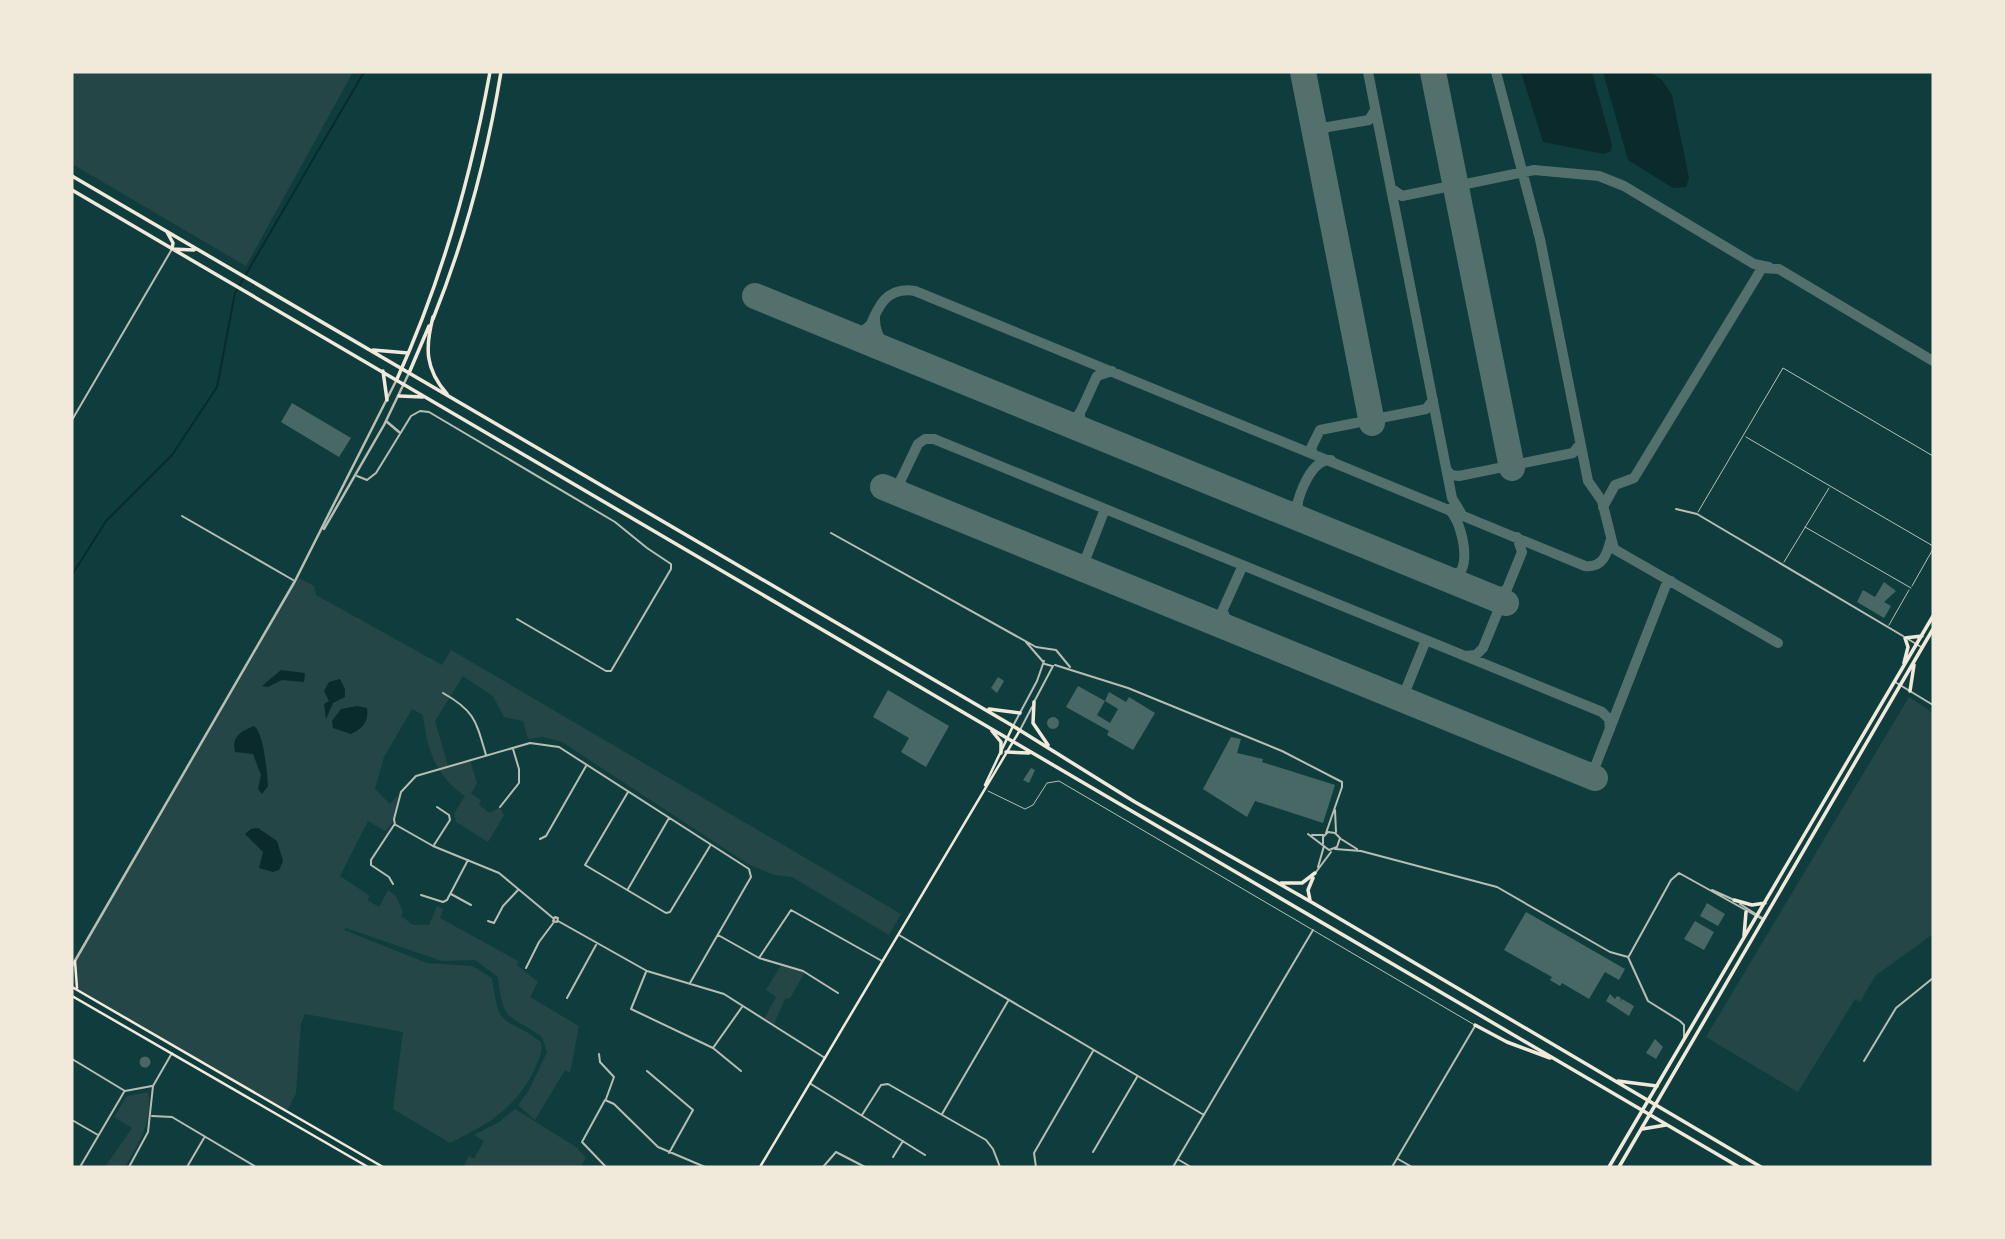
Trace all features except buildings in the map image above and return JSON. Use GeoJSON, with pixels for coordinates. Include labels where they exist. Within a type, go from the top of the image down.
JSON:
{"type":"FeatureCollection","features":[{"type":"Feature","properties":{"kind":"main road"},"geometry":{"type":"LineString","coordinates":[[397,379],[436,278],[468,172],[491,72]]}},
{"type":"Feature","properties":{"kind":"main road"},"geometry":{"type":"LineString","coordinates":[[409,373],[454,263],[476,190],[501,72]]}},
{"type":"Feature","properties":{"kind":"main road"},"geometry":{"type":"LineString","coordinates":[[72,176],[983,708],[1146,808],[1279,883],[1760,1167]]}},
{"type":"Feature","properties":{"kind":"main road"},"geometry":{"type":"LineString","coordinates":[[72,190],[1739,1167]]}},
{"type":"Feature","properties":{"kind":"main road"},"geometry":{"type":"LineString","coordinates":[[166,231],[173,243],[172,249]]}},
{"type":"Feature","properties":{"kind":"main road"},"geometry":{"type":"LineString","coordinates":[[172,249],[198,250]]}},
{"type":"Feature","properties":{"kind":"main road"},"geometry":{"type":"LineString","coordinates":[[433,317],[427,349],[428,365],[437,383],[451,398]]}},
{"type":"Feature","properties":{"kind":"main road"},"geometry":{"type":"LineString","coordinates":[[371,350],[408,353]]}},
{"type":"Feature","properties":{"kind":"main road"},"geometry":{"type":"LineString","coordinates":[[383,372],[387,400]]}},
{"type":"Feature","properties":{"kind":"main road"},"geometry":{"type":"LineString","coordinates":[[399,396],[426,397]]}},
{"type":"Feature","properties":{"kind":"main road"},"geometry":{"type":"LineString","coordinates":[[1609,1167],[1933,616]]}},
{"type":"Feature","properties":{"kind":"main road"},"geometry":{"type":"LineString","coordinates":[[1619,1167],[1933,629]]}},
{"type":"Feature","properties":{"kind":"main road"},"geometry":{"type":"LineString","coordinates":[[1901,672],[1908,647],[1905,638],[1922,636]]}},
{"type":"Feature","properties":{"kind":"main road"},"geometry":{"type":"LineString","coordinates":[[1910,691],[1911,675],[1919,653]]}},
{"type":"Feature","properties":{"kind":"main road"},"geometry":{"type":"LineString","coordinates":[[1034,702],[1033,723],[1049,748]]}},
{"type":"Feature","properties":{"kind":"main road"},"geometry":{"type":"LineString","coordinates":[[983,708],[1020,713]]}},
{"type":"Feature","properties":{"kind":"main road"},"geometry":{"type":"LineString","coordinates":[[1011,741],[1013,726]]}},
{"type":"Feature","properties":{"kind":"main road"},"geometry":{"type":"LineString","coordinates":[[989,728],[1001,742],[1004,752]]}},
{"type":"Feature","properties":{"kind":"main road"},"geometry":{"type":"LineString","coordinates":[[761,1167],[1004,752],[1020,730]]}},
{"type":"Feature","properties":{"kind":"main road"},"geometry":{"type":"LineString","coordinates":[[1004,752],[1035,754]]}},
{"type":"Feature","properties":{"kind":"main road"},"geometry":{"type":"LineString","coordinates":[[1279,883],[1302,883],[1316,872]]}},
{"type":"Feature","properties":{"kind":"main road"},"geometry":{"type":"LineString","coordinates":[[1313,903],[1308,897],[1308,890],[1316,872]]}},
{"type":"Feature","properties":{"kind":"main road"},"geometry":{"type":"LineString","coordinates":[[1734,900],[1752,905],[1765,903]]}},
{"type":"Feature","properties":{"kind":"main road"},"geometry":{"type":"LineString","coordinates":[[1743,941],[1746,912]]}},
{"type":"Feature","properties":{"kind":"main road"},"geometry":{"type":"LineString","coordinates":[[75,961],[74,980],[77,989]]}},
{"type":"Feature","properties":{"kind":"main road"},"geometry":{"type":"LineString","coordinates":[[72,987],[383,1167]]}},
{"type":"Feature","properties":{"kind":"main road"},"geometry":{"type":"LineString","coordinates":[[72,996],[368,1167]]}},
{"type":"Feature","properties":{"kind":"main road"},"geometry":{"type":"LineString","coordinates":[[1475,1026],[1507,1042],[1559,1060]]}},
{"type":"Feature","properties":{"kind":"main road"},"geometry":{"type":"LineString","coordinates":[[172,1053],[175,1047]]}},
{"type":"Feature","properties":{"kind":"main road"},"geometry":{"type":"LineString","coordinates":[[1613,1080],[1657,1086]]}},
{"type":"Feature","properties":{"kind":"main road"},"geometry":{"type":"LineString","coordinates":[[1642,1129],[1668,1125]]}},
{"type":"Feature","properties":{"kind":"main road"},"geometry":{"type":"LineString","coordinates":[[330,1145],[333,1138]]}},
{"type":"Feature","properties":{"kind":"street"},"geometry":{"type":"LineString","coordinates":[[72,420],[172,249]]}},
{"type":"Feature","properties":{"kind":"street"},"geometry":{"type":"LineString","coordinates":[[72,965],[356,475],[409,373]]}},
{"type":"Feature","properties":{"kind":"street"},"geometry":{"type":"LineString","coordinates":[[317,541],[397,379]]}},
{"type":"Feature","properties":{"kind":"street"},"geometry":{"type":"LineString","coordinates":[[351,472],[367,480],[376,473],[411,416],[420,411],[429,412],[615,522],[671,564],[671,569],[611,671],[606,671],[517,619]]}},
{"type":"Feature","properties":{"kind":"street"},"geometry":{"type":"LineString","coordinates":[[386,421],[399,432]]}},
{"type":"Feature","properties":{"kind":"street"},"geometry":{"type":"LineString","coordinates":[[369,437],[375,440]]}},
{"type":"Feature","properties":{"kind":"street"},"geometry":{"type":"LineString","coordinates":[[1676,509],[1697,514],[1922,648]]}},
{"type":"Feature","properties":{"kind":"street"},"geometry":{"type":"LineString","coordinates":[[181,516],[295,581]]}},
{"type":"Feature","properties":{"kind":"street"},"geometry":{"type":"LineString","coordinates":[[831,533],[1022,638],[1046,650],[1054,649],[1074,669]]}},
{"type":"Feature","properties":{"kind":"street"},"geometry":{"type":"LineString","coordinates":[[1022,638],[1043,661],[1074,669],[1153,698],[1282,751],[1340,780],[1342,787],[1325,834],[1324,854],[1316,872]]}},
{"type":"Feature","properties":{"kind":"street"},"geometry":{"type":"LineString","coordinates":[[1013,726],[1046,650]]}},
{"type":"Feature","properties":{"kind":"street"},"geometry":{"type":"LineString","coordinates":[[1020,730],[1059,655]]}},
{"type":"Feature","properties":{"kind":"street"},"geometry":{"type":"LineString","coordinates":[[1895,682],[1933,705]]}},
{"type":"Feature","properties":{"kind":"street"},"geometry":{"type":"LineString","coordinates":[[443,693],[469,710],[475,720],[486,756]]}},
{"type":"Feature","properties":{"kind":"street"},"geometry":{"type":"LineString","coordinates":[[395,825],[401,792],[410,780],[513,748],[544,743],[559,747],[751,872],[690,983]]}},
{"type":"Feature","properties":{"kind":"street"},"geometry":{"type":"LineString","coordinates":[[500,807],[519,783],[519,769],[513,748]]}},
{"type":"Feature","properties":{"kind":"street"},"geometry":{"type":"LineString","coordinates":[[540,839],[587,765]]}},
{"type":"Feature","properties":{"kind":"street"},"geometry":{"type":"LineString","coordinates":[[629,791],[585,865],[666,913],[670,912],[711,844]]}},
{"type":"Feature","properties":{"kind":"street"},"geometry":{"type":"LineString","coordinates":[[433,846],[450,820],[449,815],[437,807]]}},
{"type":"Feature","properties":{"kind":"street"},"geometry":{"type":"LineString","coordinates":[[1335,809],[1333,823],[1337,834],[1361,850]]}},
{"type":"Feature","properties":{"kind":"street"},"geometry":{"type":"LineString","coordinates":[[628,890],[670,817]]}},
{"type":"Feature","properties":{"kind":"street"},"geometry":{"type":"LineString","coordinates":[[395,825],[433,846],[499,873],[555,921],[597,944],[647,971],[724,994],[826,1058]]}},
{"type":"Feature","properties":{"kind":"street"},"geometry":{"type":"LineString","coordinates":[[394,884],[389,877],[371,865],[371,860],[390,828],[395,825]]}},
{"type":"Feature","properties":{"kind":"street"},"geometry":{"type":"LineString","coordinates":[[1337,834],[1308,834],[1334,849],[1361,850],[1502,889],[1610,952],[1628,957]]}},
{"type":"Feature","properties":{"kind":"street"},"geometry":{"type":"LineString","coordinates":[[1316,872],[1340,838]]}},
{"type":"Feature","properties":{"kind":"street"},"geometry":{"type":"LineString","coordinates":[[421,895],[443,902],[468,859]]}},
{"type":"Feature","properties":{"kind":"street"},"geometry":{"type":"LineString","coordinates":[[1684,1041],[1684,1025],[1647,1001],[1628,957],[1633,943],[1674,876],[1684,874],[1746,912],[1763,919]]}},
{"type":"Feature","properties":{"kind":"street"},"geometry":{"type":"LineString","coordinates":[[488,921],[494,923],[503,906],[518,889]]}},
{"type":"Feature","properties":{"kind":"street"},"geometry":{"type":"LineString","coordinates":[[1711,890],[1734,900],[1757,916]]}},
{"type":"Feature","properties":{"kind":"street"},"geometry":{"type":"LineString","coordinates":[[450,893],[471,905]]}},
{"type":"Feature","properties":{"kind":"street"},"geometry":{"type":"LineString","coordinates":[[759,958],[791,910],[883,961]]}},
{"type":"Feature","properties":{"kind":"street"},"geometry":{"type":"LineString","coordinates":[[526,968],[555,921]]}},
{"type":"Feature","properties":{"kind":"street"},"geometry":{"type":"LineString","coordinates":[[1174,1167],[1313,930]]}},
{"type":"Feature","properties":{"kind":"street"},"geometry":{"type":"LineString","coordinates":[[717,935],[759,958],[803,971],[838,993]]}},
{"type":"Feature","properties":{"kind":"street"},"geometry":{"type":"LineString","coordinates":[[898,935],[1204,1115]]}},
{"type":"Feature","properties":{"kind":"street"},"geometry":{"type":"LineString","coordinates":[[567,998],[597,944]]}},
{"type":"Feature","properties":{"kind":"street"},"geometry":{"type":"LineString","coordinates":[[647,971],[631,1009],[713,1048],[741,1071]]}},
{"type":"Feature","properties":{"kind":"street"},"geometry":{"type":"LineString","coordinates":[[1864,1061],[1896,1008],[1933,978]]}},
{"type":"Feature","properties":{"kind":"street"},"geometry":{"type":"LineString","coordinates":[[942,1115],[1009,1000]]}},
{"type":"Feature","properties":{"kind":"street"},"geometry":{"type":"LineString","coordinates":[[713,1048],[743,1006]]}},
{"type":"Feature","properties":{"kind":"street"},"geometry":{"type":"LineString","coordinates":[[1392,1167],[1475,1026]]}},
{"type":"Feature","properties":{"kind":"street"},"geometry":{"type":"LineString","coordinates":[[1037,1167],[1034,1153],[1094,1050]]}},
{"type":"Feature","properties":{"kind":"street"},"geometry":{"type":"LineString","coordinates":[[129,1167],[145,1140],[151,1116],[153,1086],[172,1053]]}},
{"type":"Feature","properties":{"kind":"street"},"geometry":{"type":"LineString","coordinates":[[599,1054],[600,1062],[614,1077],[582,1142],[606,1167]]}},
{"type":"Feature","properties":{"kind":"street"},"geometry":{"type":"LineString","coordinates":[[72,1059],[125,1091],[153,1086]]}},
{"type":"Feature","properties":{"kind":"street"},"geometry":{"type":"LineString","coordinates":[[647,1071],[693,1110],[668,1153]]}},
{"type":"Feature","properties":{"kind":"street"},"geometry":{"type":"LineString","coordinates":[[1093,1152],[1138,1076]]}},
{"type":"Feature","properties":{"kind":"street"},"geometry":{"type":"LineString","coordinates":[[811,1084],[925,1155]]}},
{"type":"Feature","properties":{"kind":"street"},"geometry":{"type":"LineString","coordinates":[[862,1115],[881,1085],[888,1084],[986,1140],[1000,1167]]}},
{"type":"Feature","properties":{"kind":"street"},"geometry":{"type":"LineString","coordinates":[[79,1167],[125,1091]]}},
{"type":"Feature","properties":{"kind":"street"},"geometry":{"type":"LineString","coordinates":[[605,1100],[614,1104],[668,1153],[704,1167]]}},
{"type":"Feature","properties":{"kind":"street"},"geometry":{"type":"LineString","coordinates":[[151,1116],[172,1117],[253,1167]]}},
{"type":"Feature","properties":{"kind":"street"},"geometry":{"type":"LineString","coordinates":[[72,1120],[99,1136]]}},
{"type":"Feature","properties":{"kind":"street"},"geometry":{"type":"LineString","coordinates":[[187,1167],[205,1137]]}},
{"type":"Feature","properties":{"kind":"street"},"geometry":{"type":"LineString","coordinates":[[892,1157],[903,1141]]}},
{"type":"Feature","properties":{"kind":"street"},"geometry":{"type":"LineString","coordinates":[[823,1167],[836,1152],[865,1167]]}},
{"type":"Feature","properties":{"kind":"street"},"geometry":{"type":"LineString","coordinates":[[1397,1158],[1412,1167]]}},
{"type":"Feature","properties":{"kind":"street"},"geometry":{"type":"LineString","coordinates":[[1178,1160],[1192,1167]]}},
{"type":"Feature","properties":{"kind":"lane"},"geometry":{"type":"LineString","coordinates":[[1697,514],[1783,368],[1933,456]]}},
{"type":"Feature","properties":{"kind":"lane"},"geometry":{"type":"LineString","coordinates":[[1744,436],[1933,548],[1887,627]]}},
{"type":"Feature","properties":{"kind":"lane"},"geometry":{"type":"LineString","coordinates":[[1782,565],[1830,486]]}},
{"type":"Feature","properties":{"kind":"lane"},"geometry":{"type":"LineString","coordinates":[[1805,527],[1911,588]]}},
{"type":"Feature","properties":{"kind":"lane"},"geometry":{"type":"LineString","coordinates":[[984,788],[1025,809],[1032,805],[1047,783],[1059,781],[1475,1026]]}},
{"type":"Feature","properties":{"kind":"shaded area"},"geometry":{"type":"Polygon","coordinates":[[[72,72],[353,72],[246,266],[72,164],[72,72]]]}},
{"type":"Feature","properties":{"kind":"shaded area"},"geometry":{"type":"Polygon","coordinates":[[[1521,72],[1592,72],[1612,145],[1611,151],[1604,154],[1543,142],[1521,72]]]}},
{"type":"Feature","properties":{"kind":"shaded area"},"geometry":{"type":"Polygon","coordinates":[[[1603,72],[1650,72],[1662,80],[1672,95],[1689,178],[1686,187],[1673,188],[1628,160],[1603,72]]]}},
{"type":"Feature","properties":{"kind":"shaded area"},"geometry":{"type":"Polygon","coordinates":[[[297,577],[314,586],[316,595],[442,665],[451,650],[901,914],[889,935],[792,877],[774,875],[748,864],[562,742],[543,737],[528,739],[523,721],[504,717],[493,696],[463,676],[435,721],[448,766],[470,760],[477,783],[471,794],[481,800],[479,805],[490,813],[500,807],[504,815],[488,842],[456,822],[454,814],[465,796],[440,771],[430,751],[423,715],[412,709],[384,757],[375,789],[390,804],[398,795],[392,823],[385,831],[368,821],[340,876],[370,896],[367,900],[379,907],[388,890],[396,896],[403,912],[401,916],[413,925],[429,925],[437,906],[443,909],[440,918],[518,961],[517,965],[538,982],[530,997],[579,1026],[570,1073],[565,1070],[535,1120],[518,1105],[528,1092],[547,1052],[542,1037],[509,1015],[502,1002],[498,977],[475,960],[442,961],[346,928],[344,930],[427,963],[472,966],[492,978],[501,1016],[541,1042],[541,1052],[535,1068],[510,1105],[489,1122],[450,1143],[393,1109],[403,1032],[305,1014],[301,1023],[296,1093],[287,1111],[72,986],[72,964],[297,577]]]}},
{"type":"Feature","properties":{"kind":"shaded area"},"geometry":{"type":"Polygon","coordinates":[[[281,670],[305,673],[304,682],[282,680],[268,687],[262,686],[281,670]]]}},
{"type":"Feature","properties":{"kind":"shaded area"},"geometry":{"type":"Polygon","coordinates":[[[340,679],[345,689],[345,697],[333,703],[326,719],[324,704],[329,701],[324,691],[329,682],[340,679]]]}},
{"type":"Feature","properties":{"kind":"shaded area"},"geometry":{"type":"Polygon","coordinates":[[[1909,697],[1933,713],[1933,934],[1875,976],[1860,1002],[1855,999],[1798,1092],[1706,1037],[1909,697]]]}},
{"type":"Feature","properties":{"kind":"shaded area"},"geometry":{"type":"Polygon","coordinates":[[[357,706],[367,708],[366,721],[361,727],[351,734],[333,728],[332,721],[341,709],[357,706]]]}},
{"type":"Feature","properties":{"kind":"shaded area"},"geometry":{"type":"Polygon","coordinates":[[[254,726],[263,744],[266,763],[268,786],[262,794],[258,789],[261,775],[253,754],[235,752],[234,747],[238,735],[254,726]]]}},
{"type":"Feature","properties":{"kind":"shaded area"},"geometry":{"type":"Polygon","coordinates":[[[258,828],[277,841],[283,861],[279,870],[273,872],[259,868],[263,852],[245,834],[258,828]]]}},
{"type":"Feature","properties":{"kind":"shaded area"},"geometry":{"type":"Polygon","coordinates":[[[781,965],[805,972],[790,998],[785,999],[773,1026],[764,1019],[776,997],[766,990],[781,965]]]}},
{"type":"Feature","properties":{"kind":"shaded area"},"geometry":{"type":"Polygon","coordinates":[[[148,1092],[147,1122],[125,1167],[105,1167],[132,1128],[114,1117],[127,1096],[148,1092]]]}},
{"type":"Feature","properties":{"kind":"shaded area"},"geometry":{"type":"Polygon","coordinates":[[[515,1109],[576,1147],[586,1158],[580,1167],[463,1167],[469,1156],[474,1159],[484,1141],[474,1135],[499,1122],[515,1109]]]}},
{"type":"Feature","properties":{"kind":"waterway"},"geometry":{"type":"LineString","coordinates":[[72,575],[106,521],[172,455],[217,387],[235,293],[364,72]]}},
{"type":"Feature","properties":{"kind":"taxiway"},"geometry":{"type":"LineString","coordinates":[[1368,72],[1452,498],[1461,513]]}},
{"type":"Feature","properties":{"kind":"taxiway"},"geometry":{"type":"LineString","coordinates":[[1496,72],[1540,239],[1588,481],[1602,501],[1614,549],[1778,643]]}},
{"type":"Feature","properties":{"kind":"taxiway"},"geometry":{"type":"LineString","coordinates":[[1308,101],[1314,121],[1322,128],[1369,120],[1375,110]]}},
{"type":"Feature","properties":{"kind":"taxiway"},"geometry":{"type":"LineString","coordinates":[[1320,161],[1317,138],[1326,128]]}},
{"type":"Feature","properties":{"kind":"taxiway"},"geometry":{"type":"LineString","coordinates":[[1391,188],[1402,196],[1446,187],[1453,177],[1450,156]]}},
{"type":"Feature","properties":{"kind":"taxiway"},"geometry":{"type":"LineString","coordinates":[[1462,216],[1458,193],[1466,184],[1534,170],[1599,176],[1624,186],[1754,264],[1769,267]]}},
{"type":"Feature","properties":{"kind":"taxiway"},"geometry":{"type":"LineString","coordinates":[[1603,507],[1615,485],[1634,478],[1762,268],[1779,269],[1933,361]]}},
{"type":"Feature","properties":{"kind":"taxiway"},"geometry":{"type":"LineString","coordinates":[[868,331],[879,307],[889,296],[905,290],[915,291],[1585,566],[1600,562],[1606,555],[1611,539]]}},
{"type":"Feature","properties":{"kind":"taxiway"},"geometry":{"type":"LineString","coordinates":[[809,318],[832,329],[849,333],[857,333],[871,324]]}},
{"type":"Feature","properties":{"kind":"taxiway"},"geometry":{"type":"LineString","coordinates":[[875,318],[879,337],[885,344],[899,355],[926,366]]}},
{"type":"Feature","properties":{"kind":"taxiway"},"geometry":{"type":"LineString","coordinates":[[1026,407],[1058,419],[1074,419],[1097,376],[1112,371]]}},
{"type":"Feature","properties":{"kind":"taxiway"},"geometry":{"type":"LineString","coordinates":[[1360,422],[1369,413],[1367,394]]}},
{"type":"Feature","properties":{"kind":"taxiway"},"geometry":{"type":"LineString","coordinates":[[1313,453],[1311,448],[1320,430],[1426,409],[1433,400]]}},
{"type":"Feature","properties":{"kind":"taxiway"},"geometry":{"type":"LineString","coordinates":[[1080,414],[1081,421],[1090,432],[1126,448]]}},
{"type":"Feature","properties":{"kind":"taxiway"},"geometry":{"type":"LineString","coordinates":[[895,492],[918,444],[925,439],[934,439],[1602,712],[1609,719],[1610,729]]}},
{"type":"Feature","properties":{"kind":"taxiway"},"geometry":{"type":"LineString","coordinates":[[1506,440],[1511,458],[1522,463]]}},
{"type":"Feature","properties":{"kind":"taxiway"},"geometry":{"type":"LineString","coordinates":[[1447,470],[1451,475],[1459,476],[1573,453],[1580,444]]}},
{"type":"Feature","properties":{"kind":"taxiway"},"geometry":{"type":"LineString","coordinates":[[1331,460],[1324,461],[1312,471],[1303,487],[1296,510],[1302,519],[1343,537]]}},
{"type":"Feature","properties":{"kind":"taxiway"},"geometry":{"type":"LineString","coordinates":[[901,479],[903,491],[907,495],[932,507]]}},
{"type":"Feature","properties":{"kind":"taxiway"},"geometry":{"type":"LineString","coordinates":[[1242,495],[1283,511],[1298,504]]}},
{"type":"Feature","properties":{"kind":"taxiway"},"geometry":{"type":"LineString","coordinates":[[1082,568],[1105,509]]}},
{"type":"Feature","properties":{"kind":"taxiway"},"geometry":{"type":"LineString","coordinates":[[1409,563],[1446,578],[1461,571],[1464,556],[1462,539],[1457,522],[1449,509]]}},
{"type":"Feature","properties":{"kind":"taxiway"},"geometry":{"type":"LineString","coordinates":[[1465,656],[1476,655],[1483,648],[1522,552],[1517,537]]}},
{"type":"Feature","properties":{"kind":"taxiway"},"geometry":{"type":"LineString","coordinates":[[1189,612],[1209,619],[1220,616],[1243,565]]}},
{"type":"Feature","properties":{"kind":"taxiway"},"geometry":{"type":"LineString","coordinates":[[1591,777],[1666,585],[1671,581]]}},
{"type":"Feature","properties":{"kind":"taxiway"},"geometry":{"type":"LineString","coordinates":[[1458,583],[1491,596],[1506,590]]}},
{"type":"Feature","properties":{"kind":"taxiway"},"geometry":{"type":"LineString","coordinates":[[1223,611],[1228,626],[1248,636]]}},
{"type":"Feature","properties":{"kind":"taxiway"},"geometry":{"type":"LineString","coordinates":[[1402,699],[1426,640]]}},
{"type":"Feature","properties":{"kind":"taxiway"},"geometry":{"type":"LineString","coordinates":[[1579,772],[1589,771],[1596,764]]}},
{"type":"Feature","properties":{"kind":"runway"},"geometry":{"type":"LineString","coordinates":[[1303,72],[1372,423]]}},
{"type":"Feature","properties":{"kind":"runway"},"geometry":{"type":"LineString","coordinates":[[1433,72],[1512,468]]}},
{"type":"Feature","properties":{"kind":"runway"},"geometry":{"type":"LineString","coordinates":[[755,296],[1506,603]]}},
{"type":"Feature","properties":{"kind":"runway"},"geometry":{"type":"LineString","coordinates":[[883,487],[1595,778]]}}]}
